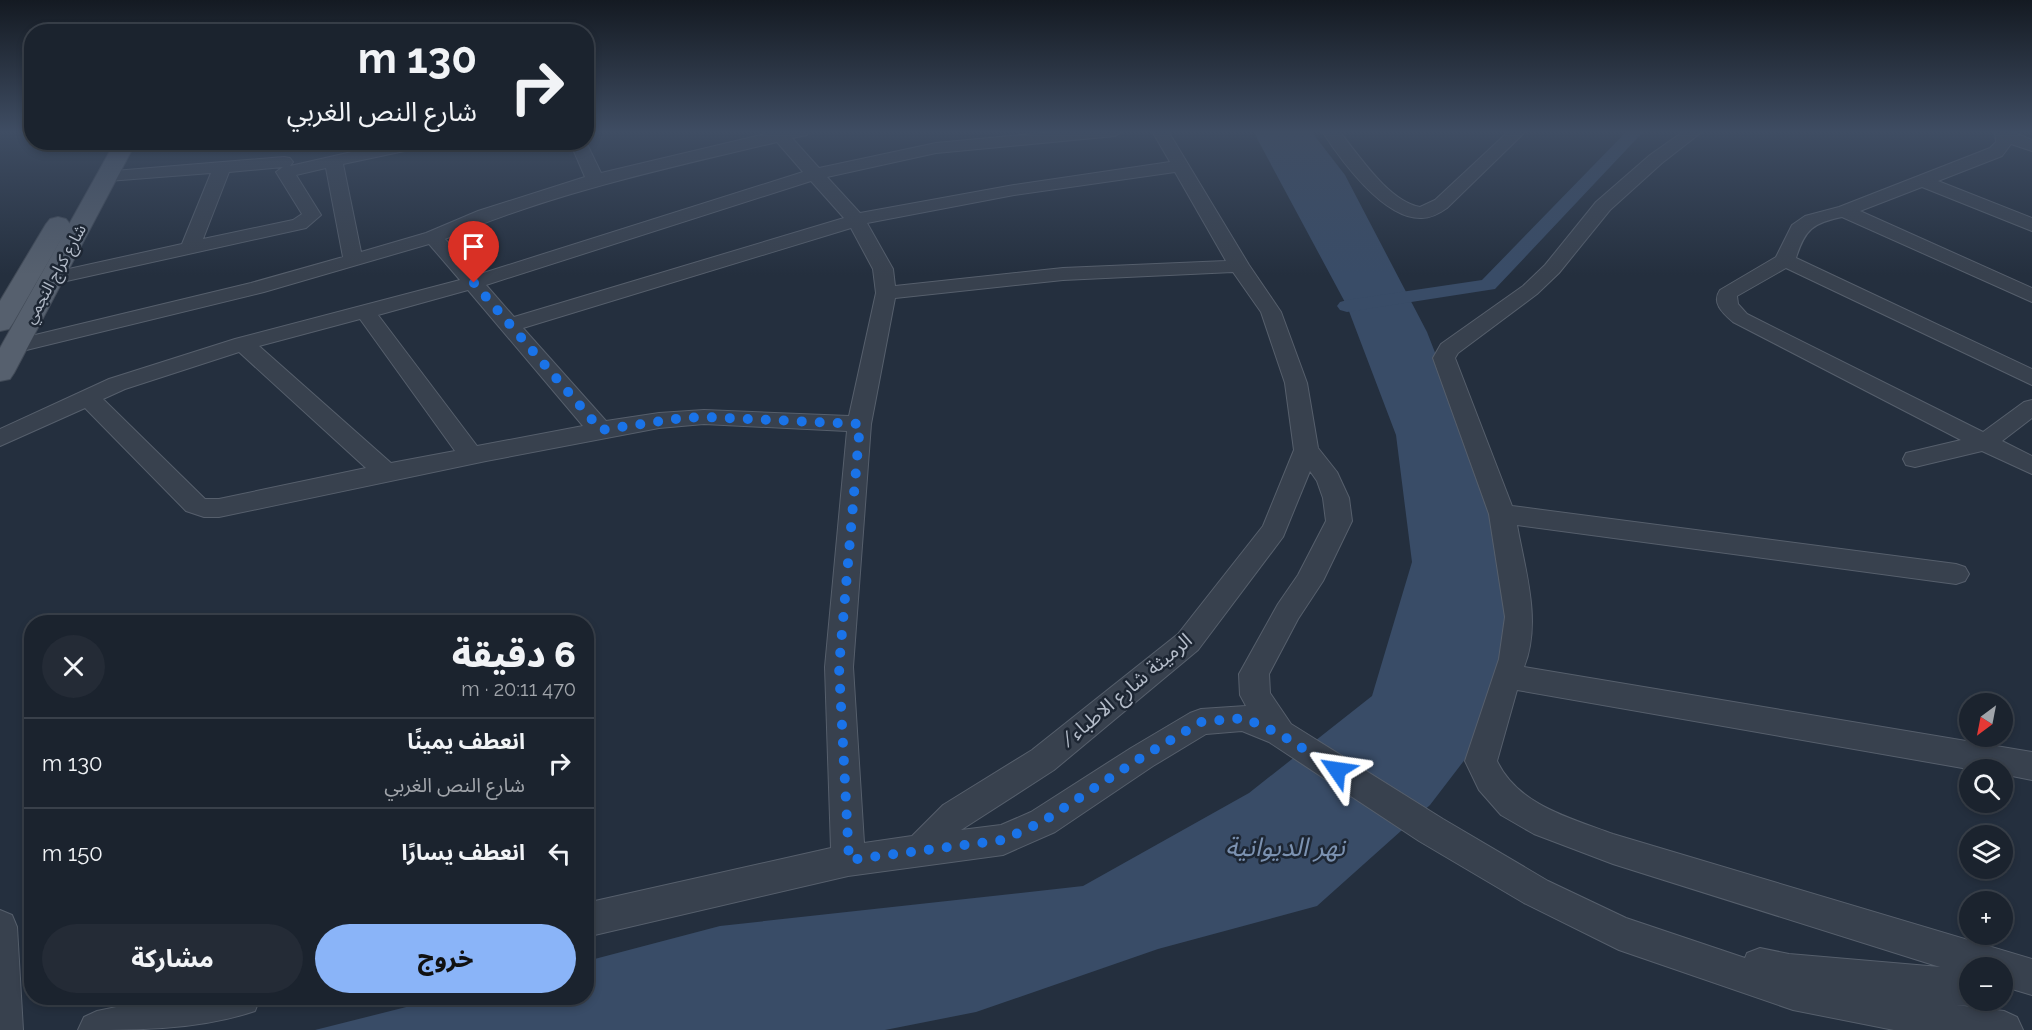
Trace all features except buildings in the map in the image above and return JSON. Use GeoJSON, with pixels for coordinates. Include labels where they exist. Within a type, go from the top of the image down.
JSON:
{"type":"FeatureCollection","features":[{"type":"Feature","properties":{"kind":"main road"},"geometry":{"type":"LineString","coordinates":[[0,323],[83,179]]}},
{"type":"Feature","properties":{"kind":"main road","name":"شارع كراج النجمي"},"geometry":{"type":"LineString","coordinates":[[0,373],[106,179]]}},
{"type":"Feature","properties":{"kind":"street"},"geometry":{"type":"LineString","coordinates":[[190,248],[217,179]]}},
{"type":"Feature","properties":{"kind":"street"},"geometry":{"type":"LineString","coordinates":[[52,278],[299,224],[308,220],[312,215],[296,179]]}},
{"type":"Feature","properties":{"kind":"street"},"geometry":{"type":"LineString","coordinates":[[337,179],[353,260]]}},
{"type":"Feature","properties":{"kind":"street"},"geometry":{"type":"LineString","coordinates":[[14,347],[257,288],[434,237],[485,215],[599,179]]}},
{"type":"Feature","properties":{"kind":"street"},"geometry":{"type":"LineString","coordinates":[[0,438],[117,384],[243,344],[474,283],[799,179]]}},
{"type":"Feature","properties":{"kind":"street"},"geometry":{"type":"LineString","coordinates":[[820,179],[856,220],[883,269],[886,293],[860,424],[839,667],[849,860]]}},
{"type":"Feature","properties":{"kind":"street"},"geometry":{"type":"LineString","coordinates":[[510,325],[856,220],[920,206],[1090,179]]}},
{"type":"Feature","properties":{"kind":"street"},"geometry":{"type":"LineString","coordinates":[[1188,179],[1239,266],[1271,312],[1296,383],[1306,450],[1328,478],[1336,498],[1339,521],[1309,581],[1288,612],[1254,674],[1255,695],[1280,734]]}},
{"type":"Feature","properties":{"kind":"street"},"geometry":{"type":"LineString","coordinates":[[1373,179],[1395,204],[1420,213],[1441,204],[1467,179]]}},
{"type":"Feature","properties":{"kind":"street"},"geometry":{"type":"LineString","coordinates":[[1633,179],[1603,206],[1552,269],[1530,290],[1449,349],[1444,358],[1502,514],[1519,617],[1513,659],[1481,761],[1490,780],[1512,805],[1546,824],[1613,849],[1965,957]]}},
{"type":"Feature","properties":{"kind":"street"},"geometry":{"type":"LineString","coordinates":[[2032,225],[1920,180],[1844,211],[1819,216],[1802,224],[1792,236],[1785,260],[1727,294],[1728,306],[1740,318],[2032,466]]}},
{"type":"Feature","properties":{"kind":"street"},"geometry":{"type":"LineString","coordinates":[[1844,211],[2032,296]]}},
{"type":"Feature","properties":{"kind":"street"},"geometry":{"type":"LineString","coordinates":[[434,237],[601,430]]}},
{"type":"Feature","properties":{"kind":"street"},"geometry":{"type":"LineString","coordinates":[[1785,260],[2032,378]]}},
{"type":"Feature","properties":{"kind":"street"},"geometry":{"type":"LineString","coordinates":[[886,293],[1063,274],[1239,266]]}},
{"type":"Feature","properties":{"kind":"street"},"geometry":{"type":"LineString","coordinates":[[365,312],[471,455]]}},
{"type":"Feature","properties":{"kind":"street"},"geometry":{"type":"LineString","coordinates":[[243,344],[384,472]]}},
{"type":"Feature","properties":{"kind":"street"},"geometry":{"type":"LineString","coordinates":[[88,398],[195,505],[204,508],[219,508],[384,472],[601,430],[682,418],[860,424]]}},
{"type":"Feature","properties":{"kind":"street"},"geometry":{"type":"LineString","coordinates":[[1915,459],[1985,442],[2032,407]]}},
{"type":"Feature","properties":{"kind":"street","name":"/الرميثة شارع الاطباء"},"geometry":{"type":"LineString","coordinates":[[920,852],[954,815],[1043,760],[1188,642],[1274,530],[1306,450]]}},
{"type":"Feature","properties":{"kind":"street"},"geometry":{"type":"LineString","coordinates":[[1502,514],[1956,574]]}},
{"type":"Feature","properties":{"kind":"street"},"geometry":{"type":"LineString","coordinates":[[1506,676],[2032,766]]}},
{"type":"Feature","properties":{"kind":"street"},"geometry":{"type":"LineString","coordinates":[[594,918],[849,860],[1003,840],[1042,822],[1201,722],[1244,718],[1280,734],[1431,830],[1536,892],[1619,933],[1793,992],[1984,1029]]}},
{"type":"Feature","properties":{"kind":"street"},"geometry":{"type":"LineString","coordinates":[[0,927],[4,1030]]}},
{"type":"Feature","properties":{"kind":"street"},"geometry":{"type":"LineString","coordinates":[[1619,933],[1789,972],[1959,987]]}},
{"type":"Feature","properties":{"kind":"street"},"geometry":{"type":"LineString","coordinates":[[2013,971],[2032,977]]}},
{"type":"Feature","properties":{"kind":"street"},"geometry":{"type":"LineString","coordinates":[[2013,988],[2032,988]]}},
{"type":"Feature","properties":{"kind":"street"},"geometry":{"type":"LineString","coordinates":[[97,1030],[210,1005]]}},
{"type":"Feature","properties":{"kind":"water","name":"نهر الديوانية"},"geometry":{"type":"Polygon","coordinates":[[[1279,179],[1347,179],[1427,332],[1487,486],[1515,623],[1479,741],[1430,805],[1317,906],[1158,949],[976,1012],[885,1030],[315,1030],[414,1005],[594,1005],[594,959],[720,926],[1083,886],[1249,793],[1372,696],[1412,562],[1396,435],[1347,306],[1279,179]]]}},
{"type":"Feature","properties":{"kind":"waterway"},"geometry":{"type":"LineString","coordinates":[[1347,306],[1488,285],[1590,179]]}},
{"type":"Feature","properties":{"kind":"route"},"geometry":{"type":"LineString","coordinates":[[474,283],[601,430],[704,417],[860,424],[839,667],[849,860],[1003,840],[1042,822],[1201,722],[1244,718],[1280,734],[1337,770]]}}]}
